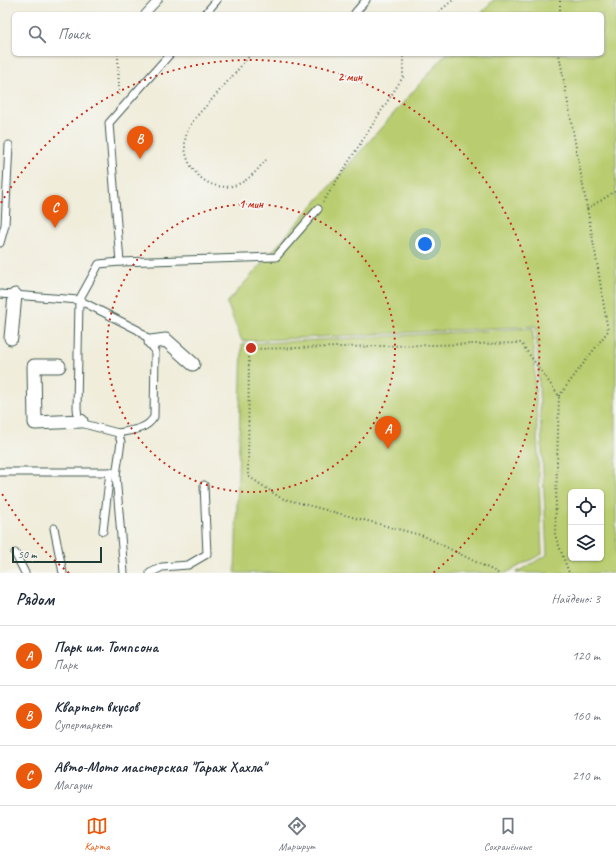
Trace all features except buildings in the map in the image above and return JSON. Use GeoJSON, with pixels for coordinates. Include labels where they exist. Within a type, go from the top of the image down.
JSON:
{"type":"FeatureCollection","features":[{"type":"Feature","properties":{"kind":"street"},"geometry":{"type":"LineString","coordinates":[[11,338],[15,295]]}},
{"type":"Feature","properties":{"kind":"street"},"geometry":{"type":"LineString","coordinates":[[151,342],[166,340],[193,364]]}},
{"type":"Feature","properties":{"kind":"street"},"geometry":{"type":"LineString","coordinates":[[59,366],[34,366],[35,423],[81,421]]}},
{"type":"Feature","properties":{"kind":"lane"},"geometry":{"type":"LineString","coordinates":[[148,12],[158,0]]}},
{"type":"Feature","properties":{"kind":"lane"},"geometry":{"type":"LineString","coordinates":[[207,12],[217,0]]}},
{"type":"Feature","properties":{"kind":"lane"},"geometry":{"type":"LineString","coordinates":[[356,12],[366,0]]}},
{"type":"Feature","properties":{"kind":"lane"},"geometry":{"type":"LineString","coordinates":[[120,262],[109,123],[168,56]]}},
{"type":"Feature","properties":{"kind":"lane"},"geometry":{"type":"LineString","coordinates":[[0,243],[5,225],[9,145]]}},
{"type":"Feature","properties":{"kind":"lane"},"geometry":{"type":"LineString","coordinates":[[0,294],[79,300],[138,330],[151,342],[155,353],[154,417],[150,423],[142,428],[118,433],[84,424],[78,417],[79,300],[99,264],[276,257],[318,209]]}},
{"type":"Feature","properties":{"kind":"lane"},"geometry":{"type":"LineString","coordinates":[[103,531],[113,474],[121,442],[118,433]]}},
{"type":"Feature","properties":{"kind":"lane"},"geometry":{"type":"LineString","coordinates":[[0,472],[113,474]]}},
{"type":"Feature","properties":{"kind":"lane"},"geometry":{"type":"LineString","coordinates":[[113,474],[124,573]]}},
{"type":"Feature","properties":{"kind":"lane"},"geometry":{"type":"LineString","coordinates":[[150,573],[162,567],[188,565],[206,554],[204,485]]}},
{"type":"Feature","properties":{"kind":"lane"},"geometry":{"type":"LineString","coordinates":[[54,528],[63,573]]}},
{"type":"Feature","properties":{"kind":"lane"},"geometry":{"type":"LineString","coordinates":[[15,553],[25,573]]}},
{"type":"Feature","properties":{"kind":"path"},"geometry":{"type":"LineString","coordinates":[[438,12],[453,0]]}},
{"type":"Feature","properties":{"kind":"path"},"geometry":{"type":"LineString","coordinates":[[560,0],[560,12]]}},
{"type":"Feature","properties":{"kind":"path"},"geometry":{"type":"LineString","coordinates":[[118,56],[119,111]]}},
{"type":"Feature","properties":{"kind":"path"},"geometry":{"type":"LineString","coordinates":[[250,56],[187,131],[185,149],[189,165],[196,174],[208,183],[222,186],[236,185],[252,177],[266,160]]}},
{"type":"Feature","properties":{"kind":"path"},"geometry":{"type":"LineString","coordinates":[[318,209],[403,77],[403,56]]}},
{"type":"Feature","properties":{"kind":"path"},"geometry":{"type":"LineString","coordinates":[[559,56],[608,331],[559,396],[555,535],[569,573]]}},
{"type":"Feature","properties":{"kind":"path"},"geometry":{"type":"LineString","coordinates":[[587,209],[616,192]]}},
{"type":"Feature","properties":{"kind":"path"},"geometry":{"type":"LineString","coordinates":[[498,573],[424,536],[281,498],[248,476],[249,349],[521,343],[559,396]]}},
{"type":"Feature","properties":{"kind":"green space"},"geometry":{"type":"Polygon","coordinates":[[[493,0],[616,0],[616,573],[515,573],[547,555],[536,326],[242,341],[227,303],[444,56],[604,56],[604,12],[483,12],[493,0]]]}},
{"type":"Feature","properties":{"kind":"green space"},"geometry":{"type":"Polygon","coordinates":[[[533,328],[542,554],[506,573],[235,573],[242,344],[533,328]]]}},
{"type":"Feature","properties":{"kind":"place","name":"Квартет вкусов"},"geometry":{"type":"Point","coordinates":[140,159]}},
{"type":"Feature","properties":{"kind":"place","name":"Авто-Мото мастерская \"Гараж Хахла\""},"geometry":{"type":"Point","coordinates":[55,228]}},
{"type":"Feature","properties":{"kind":"place","name":"Парк им. Томпсона"},"geometry":{"type":"Point","coordinates":[388,449]}}]}
